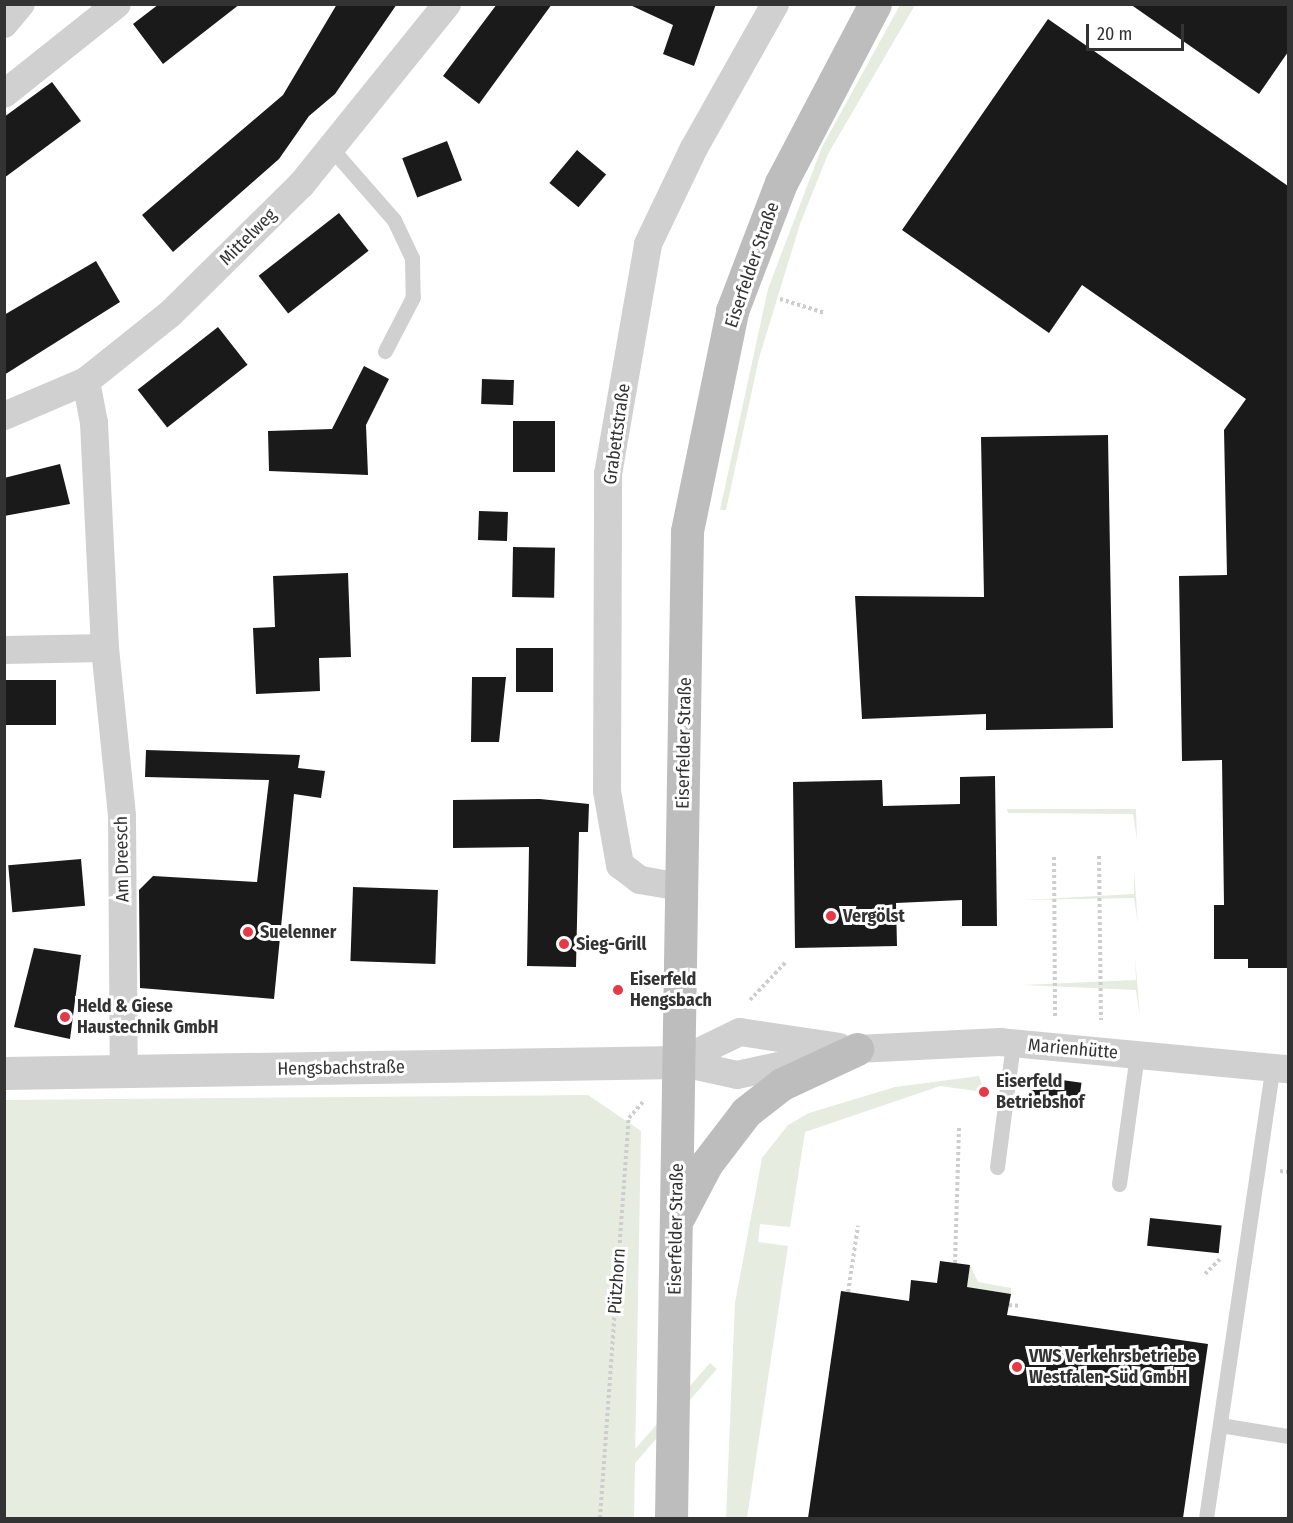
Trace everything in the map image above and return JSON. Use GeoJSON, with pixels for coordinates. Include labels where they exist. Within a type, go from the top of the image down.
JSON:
{"type":"FeatureCollection","features":[{"type":"Feature","properties":{"kind":"main road","name":"Eiserfelder Straße"},"geometry":{"type":"LineString","coordinates":[[671,1518],[687,531],[732,312],[781,183],[875,4]]}},
{"type":"Feature","properties":{"kind":"main road"},"geometry":{"type":"LineString","coordinates":[[676,1223],[707,1163],[746,1112],[782,1084],[857,1049]]}},
{"type":"Feature","properties":{"kind":"street"},"geometry":{"type":"LineString","coordinates":[[4,24],[21,4]]}},
{"type":"Feature","properties":{"kind":"street"},"geometry":{"type":"LineString","coordinates":[[4,94],[117,4]]}},
{"type":"Feature","properties":{"kind":"street","name":"Mittelweg"},"geometry":{"type":"LineString","coordinates":[[4,416],[86,381],[170,314],[332,148],[447,4]]}},
{"type":"Feature","properties":{"kind":"street","name":"Grabettstraße"},"geometry":{"type":"LineString","coordinates":[[681,887],[640,880],[620,866],[607,791],[608,474],[648,244],[694,148],[775,4]]}},
{"type":"Feature","properties":{"kind":"street","name":"Am Dreesch"},"geometry":{"type":"LineString","coordinates":[[86,381],[94,423],[105,648],[122,816],[124,1072]]}},
{"type":"Feature","properties":{"kind":"street"},"geometry":{"type":"LineString","coordinates":[[4,650],[105,648]]}},
{"type":"Feature","properties":{"kind":"street","name":"Marienhütte"},"geometry":{"type":"LineString","coordinates":[[678,1062],[740,1032],[857,1049]]}},
{"type":"Feature","properties":{"kind":"street","name":"Marienhütte"},"geometry":{"type":"LineString","coordinates":[[678,1062],[737,1075],[857,1049],[1013,1043],[1281,1068]]}},
{"type":"Feature","properties":{"kind":"street","name":"Hengsbachstraße"},"geometry":{"type":"LineString","coordinates":[[4,1073],[678,1062]]}},
{"type":"Feature","properties":{"kind":"lane"},"geometry":{"type":"LineString","coordinates":[[332,148],[394,220],[412,258],[413,297],[385,351]]}},
{"type":"Feature","properties":{"kind":"lane"},"geometry":{"type":"LineString","coordinates":[[997,1167],[1013,1043]]}},
{"type":"Feature","properties":{"kind":"lane"},"geometry":{"type":"LineString","coordinates":[[1119,1184],[1137,1055]]}},
{"type":"Feature","properties":{"kind":"lane"},"geometry":{"type":"LineString","coordinates":[[1206,1518],[1281,1068]]}},
{"type":"Feature","properties":{"kind":"lane"},"geometry":{"type":"LineString","coordinates":[[1220,1425],[1288,1436]]}},
{"type":"Feature","properties":{"kind":"path"},"geometry":{"type":"LineString","coordinates":[[780,300],[825,313]]}},
{"type":"Feature","properties":{"kind":"path"},"geometry":{"type":"LineString","coordinates":[[1054,856],[1055,1013]]}},
{"type":"Feature","properties":{"kind":"path"},"geometry":{"type":"LineString","coordinates":[[1099,856],[1101,1016]]}},
{"type":"Feature","properties":{"kind":"path"},"geometry":{"type":"LineString","coordinates":[[750,1000],[785,963]]}},
{"type":"Feature","properties":{"kind":"path","name":"Pützhorn"},"geometry":{"type":"LineString","coordinates":[[600,1518],[629,1118],[678,1062]]}},
{"type":"Feature","properties":{"kind":"path"},"geometry":{"type":"LineString","coordinates":[[955,1263],[959,1128]]}},
{"type":"Feature","properties":{"kind":"path"},"geometry":{"type":"LineString","coordinates":[[848,1292],[858,1226]]}},
{"type":"Feature","properties":{"kind":"path"},"geometry":{"type":"LineString","coordinates":[[1205,1274],[1216,1257]]}},
{"type":"Feature","properties":{"kind":"path"},"geometry":{"type":"LineString","coordinates":[[1009,1305],[1021,1306]]}},
{"type":"Feature","properties":{"kind":"shaded area"},"geometry":{"type":"Polygon","coordinates":[[[900,5],[915,5],[828,154],[800,224],[759,358],[726,510],[720,510],[768,289],[822,147],[900,5]]]}},
{"type":"Feature","properties":{"kind":"shaded area"},"geometry":{"type":"Polygon","coordinates":[[[1007,809],[1136,809],[1137,840],[1133,814],[1008,813],[1007,809]]]}},
{"type":"Feature","properties":{"kind":"shaded area"},"geometry":{"type":"Polygon","coordinates":[[[1134,870],[1138,924],[1134,898],[1023,900],[1134,894],[1134,870]]]}},
{"type":"Feature","properties":{"kind":"shaded area"},"geometry":{"type":"Polygon","coordinates":[[[1135,956],[1140,1017],[1136,990],[1023,985],[1136,980],[1135,956]]]}},
{"type":"Feature","properties":{"kind":"shaded area"},"geometry":{"type":"Polygon","coordinates":[[[979,1076],[984,1092],[940,1086],[805,1132],[790,1227],[760,1224],[758,1242],[788,1246],[747,1518],[726,1518],[735,1303],[762,1158],[788,1125],[809,1113],[895,1087],[979,1076]]]}},
{"type":"Feature","properties":{"kind":"shaded area"},"geometry":{"type":"Polygon","coordinates":[[[588,1095],[641,1131],[634,1518],[5,1518],[5,1100],[588,1095]]]}},
{"type":"Feature","properties":{"kind":"shaded area"},"geometry":{"type":"Polygon","coordinates":[[[970,1265],[978,1282],[1011,1288],[1011,1294],[967,1287],[970,1265]]]}},
{"type":"Feature","properties":{"kind":"shaded area"},"geometry":{"type":"Polygon","coordinates":[[[710,1363],[717,1369],[615,1486],[608,1480],[710,1363]]]}},
{"type":"Feature","properties":{"kind":"building"},"geometry":{"type":"Polygon","coordinates":[[[159,4],[240,4],[163,64],[133,24],[159,4]]]}},
{"type":"Feature","properties":{"kind":"building"},"geometry":{"type":"Polygon","coordinates":[[[337,4],[397,4],[335,94],[309,116],[279,159],[173,252],[142,215],[283,95],[337,4]]]}},
{"type":"Feature","properties":{"kind":"building"},"geometry":{"type":"Polygon","coordinates":[[[497,4],[552,4],[479,104],[443,76],[497,4]]]}},
{"type":"Feature","properties":{"kind":"building"},"geometry":{"type":"Polygon","coordinates":[[[628,4],[716,4],[694,66],[663,54],[673,25],[628,4]]]}},
{"type":"Feature","properties":{"kind":"building"},"geometry":{"type":"Polygon","coordinates":[[[1130,4],[1288,4],[1288,52],[1259,94],[1130,4]]]}},
{"type":"Feature","properties":{"kind":"building"},"geometry":{"type":"Polygon","coordinates":[[[1048,19],[1288,186],[1288,968],[1248,968],[1248,959],[1214,959],[1214,905],[1224,905],[1222,760],[1182,761],[1179,576],[1227,575],[1224,430],[1246,399],[1082,285],[1049,333],[902,230],[1048,19]]]}},
{"type":"Feature","properties":{"kind":"building"},"geometry":{"type":"Polygon","coordinates":[[[52,82],[81,121],[4,178],[4,117],[52,82]]]}},
{"type":"Feature","properties":{"kind":"building"},"geometry":{"type":"Polygon","coordinates":[[[447,141],[462,180],[417,197],[402,158],[447,141]]]}},
{"type":"Feature","properties":{"kind":"building"},"geometry":{"type":"Polygon","coordinates":[[[577,150],[606,174],[578,207],[549,183],[577,150]]]}},
{"type":"Feature","properties":{"kind":"building"},"geometry":{"type":"Polygon","coordinates":[[[339,213],[369,251],[288,314],[259,276],[339,213]]]}},
{"type":"Feature","properties":{"kind":"building"},"geometry":{"type":"Polygon","coordinates":[[[96,261],[120,302],[4,375],[4,315],[96,261]]]}},
{"type":"Feature","properties":{"kind":"building"},"geometry":{"type":"Polygon","coordinates":[[[218,327],[248,365],[167,428],[138,390],[218,327]]]}},
{"type":"Feature","properties":{"kind":"building"},"geometry":{"type":"Polygon","coordinates":[[[364,366],[389,379],[366,425],[368,475],[269,471],[268,431],[332,429],[364,366]]]}},
{"type":"Feature","properties":{"kind":"building"},"geometry":{"type":"Polygon","coordinates":[[[482,379],[514,380],[513,405],[481,404],[482,379]]]}},
{"type":"Feature","properties":{"kind":"building"},"geometry":{"type":"Polygon","coordinates":[[[513,421],[555,421],[555,472],[513,472],[513,421]]]}},
{"type":"Feature","properties":{"kind":"building"},"geometry":{"type":"Polygon","coordinates":[[[1108,435],[1113,728],[986,730],[986,714],[862,719],[855,596],[984,597],[981,437],[1108,435]]]}},
{"type":"Feature","properties":{"kind":"building"},"geometry":{"type":"Polygon","coordinates":[[[60,464],[70,504],[4,516],[4,478],[60,464]]]}},
{"type":"Feature","properties":{"kind":"building"},"geometry":{"type":"Polygon","coordinates":[[[479,511],[508,512],[507,541],[478,540],[479,511]]]}},
{"type":"Feature","properties":{"kind":"building"},"geometry":{"type":"Polygon","coordinates":[[[513,547],[555,548],[554,598],[512,597],[513,547]]]}},
{"type":"Feature","properties":{"kind":"building"},"geometry":{"type":"Polygon","coordinates":[[[348,573],[351,657],[319,658],[320,691],[256,694],[253,628],[275,627],[273,576],[348,573]]]}},
{"type":"Feature","properties":{"kind":"building"},"geometry":{"type":"Polygon","coordinates":[[[516,648],[553,648],[553,692],[516,692],[516,648]]]}},
{"type":"Feature","properties":{"kind":"building"},"geometry":{"type":"Polygon","coordinates":[[[472,677],[506,677],[499,742],[471,742],[472,677]]]}},
{"type":"Feature","properties":{"kind":"building"},"geometry":{"type":"Polygon","coordinates":[[[4,680],[56,680],[56,725],[4,725],[4,680]]]}},
{"type":"Feature","properties":{"kind":"building"},"geometry":{"type":"Polygon","coordinates":[[[146,750],[300,755],[298,768],[325,771],[321,798],[294,794],[274,999],[140,988],[139,890],[153,876],[257,882],[269,780],[145,777],[146,750]]]}},
{"type":"Feature","properties":{"kind":"building"},"geometry":{"type":"Polygon","coordinates":[[[995,776],[997,926],[962,926],[962,900],[896,903],[897,946],[795,948],[793,782],[882,780],[883,806],[960,804],[960,777],[995,776]]]}},
{"type":"Feature","properties":{"kind":"building"},"geometry":{"type":"Polygon","coordinates":[[[540,799],[589,804],[588,832],[579,832],[576,967],[527,966],[529,847],[453,848],[453,800],[540,799]]]}},
{"type":"Feature","properties":{"kind":"building"},"geometry":{"type":"Polygon","coordinates":[[[81,859],[85,906],[12,912],[8,865],[81,859]]]}},
{"type":"Feature","properties":{"kind":"building"},"geometry":{"type":"Polygon","coordinates":[[[353,887],[438,890],[435,964],[350,961],[353,887]]]}},
{"type":"Feature","properties":{"kind":"building"},"geometry":{"type":"Polygon","coordinates":[[[34,948],[81,955],[70,1039],[14,1027],[34,948]]]}},
{"type":"Feature","properties":{"kind":"building"},"geometry":{"type":"Polygon","coordinates":[[[1033,1076],[1082,1083],[1078,1108],[1030,1101],[1033,1076]]]}},
{"type":"Feature","properties":{"kind":"building"},"geometry":{"type":"Polygon","coordinates":[[[1150,1218],[1222,1226],[1219,1253],[1147,1246],[1150,1218]]]}},
{"type":"Feature","properties":{"kind":"building","name":"VWS Verkehrsbetriebe Westfalen-Süd GmbH"},"geometry":{"type":"Polygon","coordinates":[[[940,1261],[970,1265],[967,1287],[1011,1294],[1007,1315],[1208,1344],[1183,1518],[808,1518],[841,1291],[909,1301],[911,1280],[937,1283],[940,1261]]]}},
{"type":"Feature","properties":{"kind":"place","name":"Vergölst"},"geometry":{"type":"Point","coordinates":[831,916]}},
{"type":"Feature","properties":{"kind":"place","name":"Suelenner"},"geometry":{"type":"Point","coordinates":[248,932]}},
{"type":"Feature","properties":{"kind":"place","name":"Sieg-Grill"},"geometry":{"type":"Point","coordinates":[564,944]}},
{"type":"Feature","properties":{"kind":"place","name":"Eiserfeld Hengsbach"},"geometry":{"type":"Point","coordinates":[618,990]}},
{"type":"Feature","properties":{"kind":"place","name":"Held & Giese Haustechnik GmbH"},"geometry":{"type":"Point","coordinates":[65,1017]}},
{"type":"Feature","properties":{"kind":"place","name":"Eiserfeld Betriebshof"},"geometry":{"type":"Point","coordinates":[984,1092]}},
{"type":"Feature","properties":{"kind":"place","name":"VWS Verkehrsbetriebe Westfalen-Süd GmbH"},"geometry":{"type":"Point","coordinates":[1017,1367]}}]}
